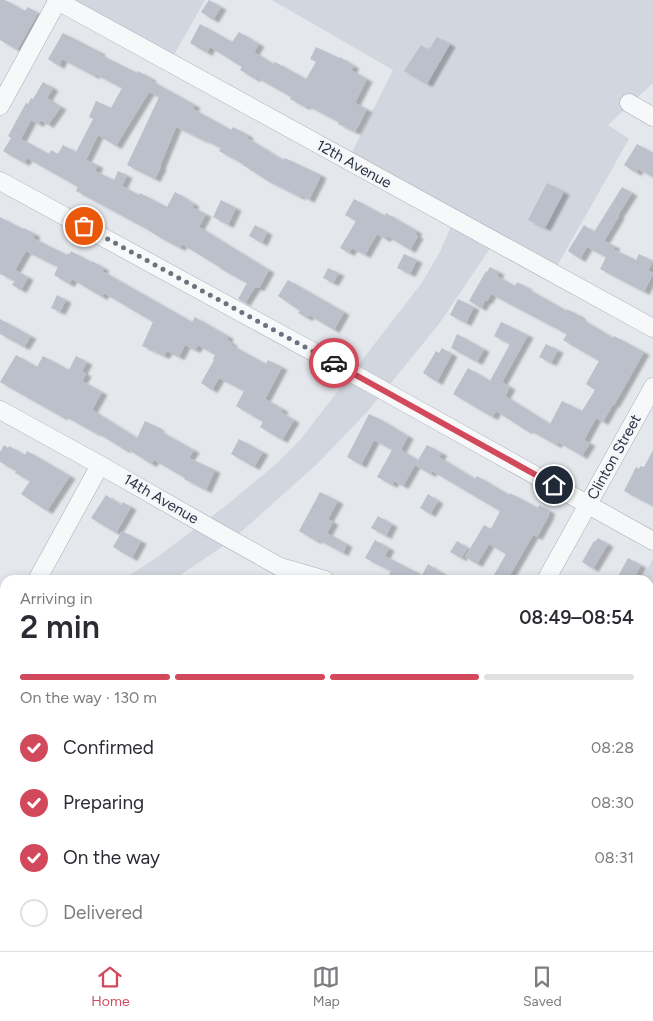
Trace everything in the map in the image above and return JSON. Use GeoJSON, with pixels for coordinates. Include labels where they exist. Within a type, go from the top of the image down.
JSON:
{"type":"FeatureCollection","features":[{"type":"Feature","properties":{"kind":"street"},"geometry":{"type":"LineString","coordinates":[[0,106],[57,0]]}},
{"type":"Feature","properties":{"kind":"street","name":"12th Avenue"},"geometry":{"type":"LineString","coordinates":[[57,0],[653,328]]}},
{"type":"Feature","properties":{"kind":"street"},"geometry":{"type":"LineString","coordinates":[[629,104],[653,117]]}},
{"type":"Feature","properties":{"kind":"street"},"geometry":{"type":"LineString","coordinates":[[0,181],[361,378],[653,541]]}},
{"type":"Feature","properties":{"kind":"street","name":"Clinton Street"},"geometry":{"type":"LineString","coordinates":[[549,575],[653,387]]}},
{"type":"Feature","properties":{"kind":"street","name":"14th Avenue"},"geometry":{"type":"LineString","coordinates":[[0,410],[280,566],[309,575]]}},
{"type":"Feature","properties":{"kind":"street"},"geometry":{"type":"LineString","coordinates":[[40,575],[100,465]]}},
{"type":"Feature","properties":{"kind":"shaded area"},"geometry":{"type":"Polygon","coordinates":[[[58,0],[205,0],[170,62],[58,0]]]}},
{"type":"Feature","properties":{"kind":"shaded area"},"geometry":{"type":"Polygon","coordinates":[[[272,0],[653,0],[653,83],[608,125],[629,139],[553,273],[495,241],[439,324],[368,411],[317,464],[232,540],[180,575],[130,575],[156,558],[228,504],[276,464],[300,440],[421,284],[440,252],[454,219],[348,160],[393,70],[272,0]]]}},
{"type":"Feature","properties":{"kind":"shaded area"},"geometry":{"type":"Polygon","coordinates":[[[653,559],[653,575],[644,575],[653,559]]]}},
{"type":"Feature","properties":{"kind":"building"},"geometry":{"type":"Polygon","coordinates":[[[0,0],[5,0],[25,11],[28,7],[38,13],[17,50],[0,40],[0,0]]]}},
{"type":"Feature","properties":{"kind":"building"},"geometry":{"type":"Polygon","coordinates":[[[209,0],[221,7],[213,20],[201,12],[209,0]]]}},
{"type":"Feature","properties":{"kind":"building"},"geometry":{"type":"Polygon","coordinates":[[[200,24],[232,42],[239,32],[259,44],[254,52],[273,64],[275,62],[306,79],[316,62],[310,59],[316,47],[340,57],[354,66],[351,70],[367,79],[355,103],[367,109],[355,132],[306,105],[305,107],[290,99],[291,97],[256,77],[255,79],[240,70],[242,67],[210,47],[207,53],[190,43],[200,24]]]}},
{"type":"Feature","properties":{"kind":"building"},"geometry":{"type":"Polygon","coordinates":[[[63,33],[100,52],[99,54],[151,78],[150,80],[195,105],[193,109],[231,130],[233,127],[248,135],[247,138],[283,160],[285,158],[321,175],[309,200],[268,181],[219,151],[221,148],[176,127],[155,179],[127,165],[159,97],[149,92],[116,146],[98,135],[86,160],[98,165],[95,171],[114,180],[118,171],[127,175],[122,186],[167,207],[175,192],[194,204],[192,207],[206,214],[199,227],[269,270],[259,288],[255,287],[245,303],[238,299],[247,283],[182,244],[180,248],[76,191],[78,187],[27,158],[24,163],[3,151],[11,138],[8,136],[26,103],[28,104],[31,98],[33,99],[43,82],[53,88],[47,98],[61,107],[48,125],[41,120],[38,124],[31,120],[21,139],[49,154],[51,150],[58,154],[63,145],[76,152],[93,119],[89,117],[96,101],[111,108],[122,88],[62,59],[59,66],[48,59],[63,33]]]}},
{"type":"Feature","properties":{"kind":"building"},"geometry":{"type":"Polygon","coordinates":[[[437,37],[450,44],[427,84],[404,71],[421,45],[429,50],[437,37]]]}},
{"type":"Feature","properties":{"kind":"building"},"geometry":{"type":"Polygon","coordinates":[[[637,144],[653,153],[653,177],[638,169],[636,173],[624,165],[637,144]]]}},
{"type":"Feature","properties":{"kind":"building"},"geometry":{"type":"Polygon","coordinates":[[[547,183],[564,192],[545,228],[528,220],[547,183]]]}},
{"type":"Feature","properties":{"kind":"building"},"geometry":{"type":"Polygon","coordinates":[[[622,187],[632,193],[604,241],[615,246],[613,249],[636,260],[639,254],[653,261],[648,271],[653,274],[644,292],[600,269],[606,257],[587,247],[580,259],[568,251],[584,225],[594,232],[622,187]]]}},
{"type":"Feature","properties":{"kind":"building"},"geometry":{"type":"Polygon","coordinates":[[[354,199],[385,216],[386,213],[417,231],[415,234],[418,236],[410,250],[387,236],[385,239],[377,234],[365,255],[352,248],[349,253],[340,248],[356,221],[345,215],[354,199]]]}},
{"type":"Feature","properties":{"kind":"building"},"geometry":{"type":"Polygon","coordinates":[[[221,200],[236,208],[228,225],[213,217],[221,200]]]}},
{"type":"Feature","properties":{"kind":"building"},"geometry":{"type":"Polygon","coordinates":[[[0,217],[35,234],[33,238],[67,255],[71,251],[92,261],[104,268],[102,271],[192,322],[195,317],[228,336],[227,340],[232,343],[231,345],[266,364],[268,360],[282,367],[265,399],[283,409],[281,412],[294,420],[282,440],[260,427],[263,422],[236,406],[244,391],[219,378],[212,390],[201,383],[215,355],[198,345],[195,350],[185,345],[179,357],[167,351],[164,356],[142,346],[153,322],[104,293],[102,297],[72,279],[69,284],[54,275],[58,267],[26,251],[15,270],[28,277],[21,290],[12,285],[15,281],[0,274],[0,217]]]}},
{"type":"Feature","properties":{"kind":"building"},"geometry":{"type":"Polygon","coordinates":[[[255,225],[267,232],[262,243],[249,236],[255,225]]]}},
{"type":"Feature","properties":{"kind":"building"},"geometry":{"type":"Polygon","coordinates":[[[404,254],[417,260],[410,274],[397,268],[404,254]]]}},
{"type":"Feature","properties":{"kind":"building"},"geometry":{"type":"Polygon","coordinates":[[[490,267],[499,272],[497,276],[515,286],[517,282],[527,287],[567,311],[567,309],[580,316],[580,318],[613,338],[614,336],[644,352],[603,422],[596,418],[584,440],[590,443],[582,456],[558,442],[556,445],[528,429],[527,431],[496,411],[492,417],[453,394],[468,368],[490,381],[510,344],[494,336],[501,322],[528,335],[502,382],[510,387],[505,396],[550,424],[562,401],[582,411],[595,390],[586,384],[599,361],[563,340],[567,334],[491,294],[481,308],[469,301],[490,267]]]}},
{"type":"Feature","properties":{"kind":"building"},"geometry":{"type":"Polygon","coordinates":[[[328,268],[339,273],[333,283],[323,278],[328,268]]]}},
{"type":"Feature","properties":{"kind":"building"},"geometry":{"type":"Polygon","coordinates":[[[288,280],[344,312],[334,330],[309,315],[307,318],[298,313],[300,311],[278,296],[288,280]]]}},
{"type":"Feature","properties":{"kind":"building"},"geometry":{"type":"Polygon","coordinates":[[[57,295],[66,300],[60,312],[51,308],[57,295]]]}},
{"type":"Feature","properties":{"kind":"building"},"geometry":{"type":"Polygon","coordinates":[[[458,299],[474,307],[466,323],[450,315],[458,299]]]}},
{"type":"Feature","properties":{"kind":"building"},"geometry":{"type":"Polygon","coordinates":[[[0,319],[31,336],[24,347],[0,334],[0,319]]]}},
{"type":"Feature","properties":{"kind":"building"},"geometry":{"type":"Polygon","coordinates":[[[457,334],[484,349],[477,362],[451,348],[457,334]]]}},
{"type":"Feature","properties":{"kind":"building"},"geometry":{"type":"Polygon","coordinates":[[[546,344],[558,350],[551,363],[539,357],[546,344]]]}},
{"type":"Feature","properties":{"kind":"building"},"geometry":{"type":"Polygon","coordinates":[[[442,348],[452,354],[437,382],[423,373],[436,351],[439,353],[442,348]]]}},
{"type":"Feature","properties":{"kind":"building"},"geometry":{"type":"Polygon","coordinates":[[[16,355],[37,367],[43,356],[69,370],[76,356],[87,362],[82,371],[86,374],[82,381],[102,392],[92,410],[137,438],[145,421],[194,450],[189,458],[215,470],[206,490],[154,460],[151,464],[126,448],[125,450],[96,432],[63,415],[62,417],[0,382],[16,355]]]}},
{"type":"Feature","properties":{"kind":"building"},"geometry":{"type":"Polygon","coordinates":[[[369,414],[408,436],[401,450],[418,460],[427,445],[442,453],[439,457],[475,479],[477,476],[509,495],[510,493],[538,508],[539,505],[550,511],[549,515],[537,537],[533,535],[510,575],[494,575],[506,554],[489,544],[477,564],[465,557],[484,525],[491,529],[500,511],[432,471],[430,474],[415,465],[403,486],[394,481],[392,485],[377,477],[392,450],[374,440],[361,465],[347,457],[369,414]]]}},
{"type":"Feature","properties":{"kind":"building"},"geometry":{"type":"Polygon","coordinates":[[[239,439],[263,452],[254,467],[231,454],[239,439]]]}},
{"type":"Feature","properties":{"kind":"building"},"geometry":{"type":"Polygon","coordinates":[[[4,445],[25,455],[27,451],[70,476],[47,511],[21,494],[30,481],[0,462],[0,452],[4,445]]]}},
{"type":"Feature","properties":{"kind":"building"},"geometry":{"type":"Polygon","coordinates":[[[653,450],[653,506],[624,491],[636,467],[639,469],[640,466],[644,467],[653,450]]]}},
{"type":"Feature","properties":{"kind":"building"},"geometry":{"type":"Polygon","coordinates":[[[320,492],[338,501],[328,519],[333,522],[327,533],[347,544],[343,553],[299,531],[320,492]]]}},
{"type":"Feature","properties":{"kind":"building"},"geometry":{"type":"Polygon","coordinates":[[[428,494],[438,501],[430,514],[420,508],[428,494]]]}},
{"type":"Feature","properties":{"kind":"building"},"geometry":{"type":"Polygon","coordinates":[[[106,495],[121,505],[123,502],[131,507],[116,533],[91,518],[106,495]]]}},
{"type":"Feature","properties":{"kind":"building"},"geometry":{"type":"Polygon","coordinates":[[[378,516],[392,524],[386,536],[371,528],[378,516]]]}},
{"type":"Feature","properties":{"kind":"building"},"geometry":{"type":"Polygon","coordinates":[[[122,531],[141,541],[132,558],[113,547],[122,531]]]}},
{"type":"Feature","properties":{"kind":"building"},"geometry":{"type":"Polygon","coordinates":[[[598,538],[608,544],[593,569],[582,562],[594,541],[598,538]]]}},
{"type":"Feature","properties":{"kind":"building"},"geometry":{"type":"Polygon","coordinates":[[[375,540],[389,548],[385,556],[422,575],[389,575],[391,571],[365,558],[375,540]]]}},
{"type":"Feature","properties":{"kind":"building"},"geometry":{"type":"Polygon","coordinates":[[[457,541],[468,548],[461,558],[450,552],[457,541]]]}},
{"type":"Feature","properties":{"kind":"building"},"geometry":{"type":"Polygon","coordinates":[[[628,558],[641,565],[636,575],[619,575],[628,558]]]}},
{"type":"Feature","properties":{"kind":"building"},"geometry":{"type":"Polygon","coordinates":[[[428,564],[442,573],[441,575],[422,575],[428,564]]]}},
{"type":"Feature","properties":{"kind":"way so far"},"geometry":{"type":"LineString","coordinates":[[84,226],[334,363]]}},
{"type":"Feature","properties":{"kind":"route"},"geometry":{"type":"LineString","coordinates":[[334,363],[554,485]]}}]}
